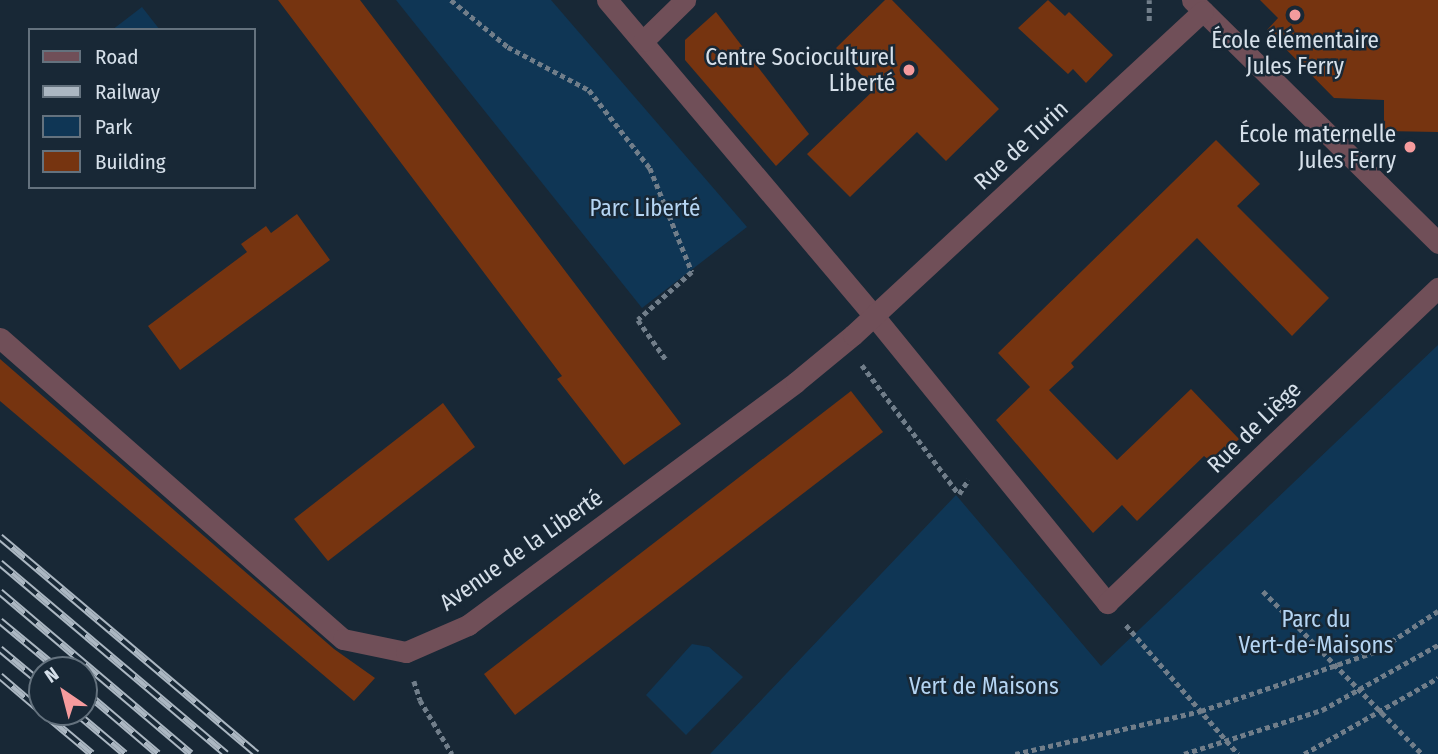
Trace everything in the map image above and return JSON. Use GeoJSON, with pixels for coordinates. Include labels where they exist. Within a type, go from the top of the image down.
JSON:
{"type":"FeatureCollection","features":[{"type":"Feature","properties":{"kind":"street"},"geometry":{"type":"LineString","coordinates":[[607,0],[874,316],[1107,603]]}},
{"type":"Feature","properties":{"kind":"street"},"geometry":{"type":"LineString","coordinates":[[643,41],[685,0]]}},
{"type":"Feature","properties":{"kind":"street"},"geometry":{"type":"LineString","coordinates":[[1197,6],[1438,243]]}},
{"type":"Feature","properties":{"kind":"street","name":"Rue de Turin"},"geometry":{"type":"LineString","coordinates":[[874,316],[1197,6]]}},
{"type":"Feature","properties":{"kind":"street","name":"Rue de Liège"},"geometry":{"type":"LineString","coordinates":[[1107,603],[1438,288]]}},
{"type":"Feature","properties":{"kind":"street","name":"Avenue de la Liberté"},"geometry":{"type":"LineString","coordinates":[[406,652],[468,625],[796,382],[874,316]]}},
{"type":"Feature","properties":{"kind":"street"},"geometry":{"type":"LineString","coordinates":[[0,338],[343,639],[406,652]]}},
{"type":"Feature","properties":{"kind":"path"},"geometry":{"type":"LineString","coordinates":[[451,0],[508,47],[589,90],[650,168],[691,272],[638,320],[667,360]]}},
{"type":"Feature","properties":{"kind":"path"},"geometry":{"type":"LineString","coordinates":[[1263,591],[1422,754]]}},
{"type":"Feature","properties":{"kind":"path"},"geometry":{"type":"LineString","coordinates":[[1107,603],[1238,754]]}},
{"type":"Feature","properties":{"kind":"path"},"geometry":{"type":"LineString","coordinates":[[1015,754],[1201,711],[1377,651],[1438,611]]}},
{"type":"Feature","properties":{"kind":"path"},"geometry":{"type":"LineString","coordinates":[[1184,754],[1322,710],[1438,645]]}},
{"type":"Feature","properties":{"kind":"path"},"geometry":{"type":"LineString","coordinates":[[406,652],[419,700],[452,754]]}},
{"type":"Feature","properties":{"kind":"path"},"geometry":{"type":"LineString","coordinates":[[1304,754],[1438,678]]}},
{"type":"Feature","properties":{"kind":"green space","name":"Parc Liberté"},"geometry":{"type":"Polygon","coordinates":[[[396,0],[551,0],[747,227],[642,308],[396,0]]]}},
{"type":"Feature","properties":{"kind":"green space"},"geometry":{"type":"Polygon","coordinates":[[[142,7],[158,28],[115,28],[142,7]]]}},
{"type":"Feature","properties":{"kind":"green space","name":"Parc du Vert-de-Maisons"},"geometry":{"type":"Polygon","coordinates":[[[1438,345],[1438,754],[710,754],[956,495],[1101,666],[1438,345]]]}},
{"type":"Feature","properties":{"kind":"green space"},"geometry":{"type":"Polygon","coordinates":[[[692,644],[709,647],[743,677],[686,735],[646,695],[692,644]]]}},
{"type":"Feature","properties":{"kind":"building"},"geometry":{"type":"Polygon","coordinates":[[[278,0],[360,0],[681,424],[624,465],[557,379],[562,376],[278,0]]]}},
{"type":"Feature","properties":{"kind":"building","name":"Centre Socioculturel Liberté"},"geometry":{"type":"Polygon","coordinates":[[[885,0],[892,0],[999,109],[946,161],[917,132],[850,197],[807,154],[875,89],[836,48],[885,0]]]}},
{"type":"Feature","properties":{"kind":"building"},"geometry":{"type":"Polygon","coordinates":[[[1048,0],[1065,16],[1069,12],[1113,55],[1086,83],[1073,69],[1068,74],[1018,28],[1048,0]]]}},
{"type":"Feature","properties":{"kind":"building","name":"École maternelle Jules Ferry"},"geometry":{"type":"Polygon","coordinates":[[[1260,0],[1438,0],[1438,132],[1384,131],[1384,100],[1334,98],[1267,30],[1278,18],[1260,0]]]}},
{"type":"Feature","properties":{"kind":"building"},"geometry":{"type":"Polygon","coordinates":[[[716,12],[809,134],[776,166],[685,60],[685,40],[716,12]]]}},
{"type":"Feature","properties":{"kind":"building"},"geometry":{"type":"Polygon","coordinates":[[[1216,140],[1260,184],[1237,206],[1329,298],[1292,336],[1197,238],[1071,363],[1074,367],[1049,390],[1117,460],[1191,389],[1239,439],[1214,464],[1204,456],[1137,521],[1122,505],[1093,533],[996,420],[1030,387],[998,353],[1216,140]]]}},
{"type":"Feature","properties":{"kind":"building"},"geometry":{"type":"Polygon","coordinates":[[[297,214],[330,260],[180,370],[148,326],[247,252],[241,244],[266,226],[271,233],[297,214]]]}},
{"type":"Feature","properties":{"kind":"building"},"geometry":{"type":"Polygon","coordinates":[[[0,359],[334,649],[375,678],[354,701],[0,401],[0,359]]]}},
{"type":"Feature","properties":{"kind":"building"},"geometry":{"type":"Polygon","coordinates":[[[851,391],[883,432],[515,715],[484,674],[851,391]]]}},
{"type":"Feature","properties":{"kind":"building"},"geometry":{"type":"Polygon","coordinates":[[[443,403],[475,447],[328,561],[294,519],[443,403]]]}},
{"type":"Feature","properties":{"kind":"railway"},"geometry":{"type":"LineString","coordinates":[[0,537],[257,754]]}},
{"type":"Feature","properties":{"kind":"railway"},"geometry":{"type":"LineString","coordinates":[[0,563],[226,754]]}},
{"type":"Feature","properties":{"kind":"railway"},"geometry":{"type":"LineString","coordinates":[[0,592],[191,754]]}},
{"type":"Feature","properties":{"kind":"railway"},"geometry":{"type":"LineString","coordinates":[[0,621],[42,656]]}},
{"type":"Feature","properties":{"kind":"railway"},"geometry":{"type":"LineString","coordinates":[[0,649],[28,672]]}},
{"type":"Feature","properties":{"kind":"railway"},"geometry":{"type":"LineString","coordinates":[[0,676],[28,700]]}},
{"type":"Feature","properties":{"kind":"railway"},"geometry":{"type":"LineString","coordinates":[[98,703],[158,754]]}},
{"type":"Feature","properties":{"kind":"railway"},"geometry":{"type":"LineString","coordinates":[[59,726],[92,754]]}},
{"type":"Feature","properties":{"kind":"railway"},"geometry":{"type":"LineString","coordinates":[[92,726],[125,754]]}},
{"type":"Feature","properties":{"kind":"place","name":"École élémentaire Jules Ferry"},"geometry":{"type":"Point","coordinates":[1295,15]}},
{"type":"Feature","properties":{"kind":"place","name":"Centre Socioculturel Liberté"},"geometry":{"type":"Point","coordinates":[909,70]}},
{"type":"Feature","properties":{"kind":"place","name":"École maternelle Jules Ferry"},"geometry":{"type":"Point","coordinates":[1410,147]}},
{"type":"Feature","properties":{"kind":"park label","name":"Vert de Maisons"},"geometry":{"type":"Point","coordinates":[984,686]}}]}
